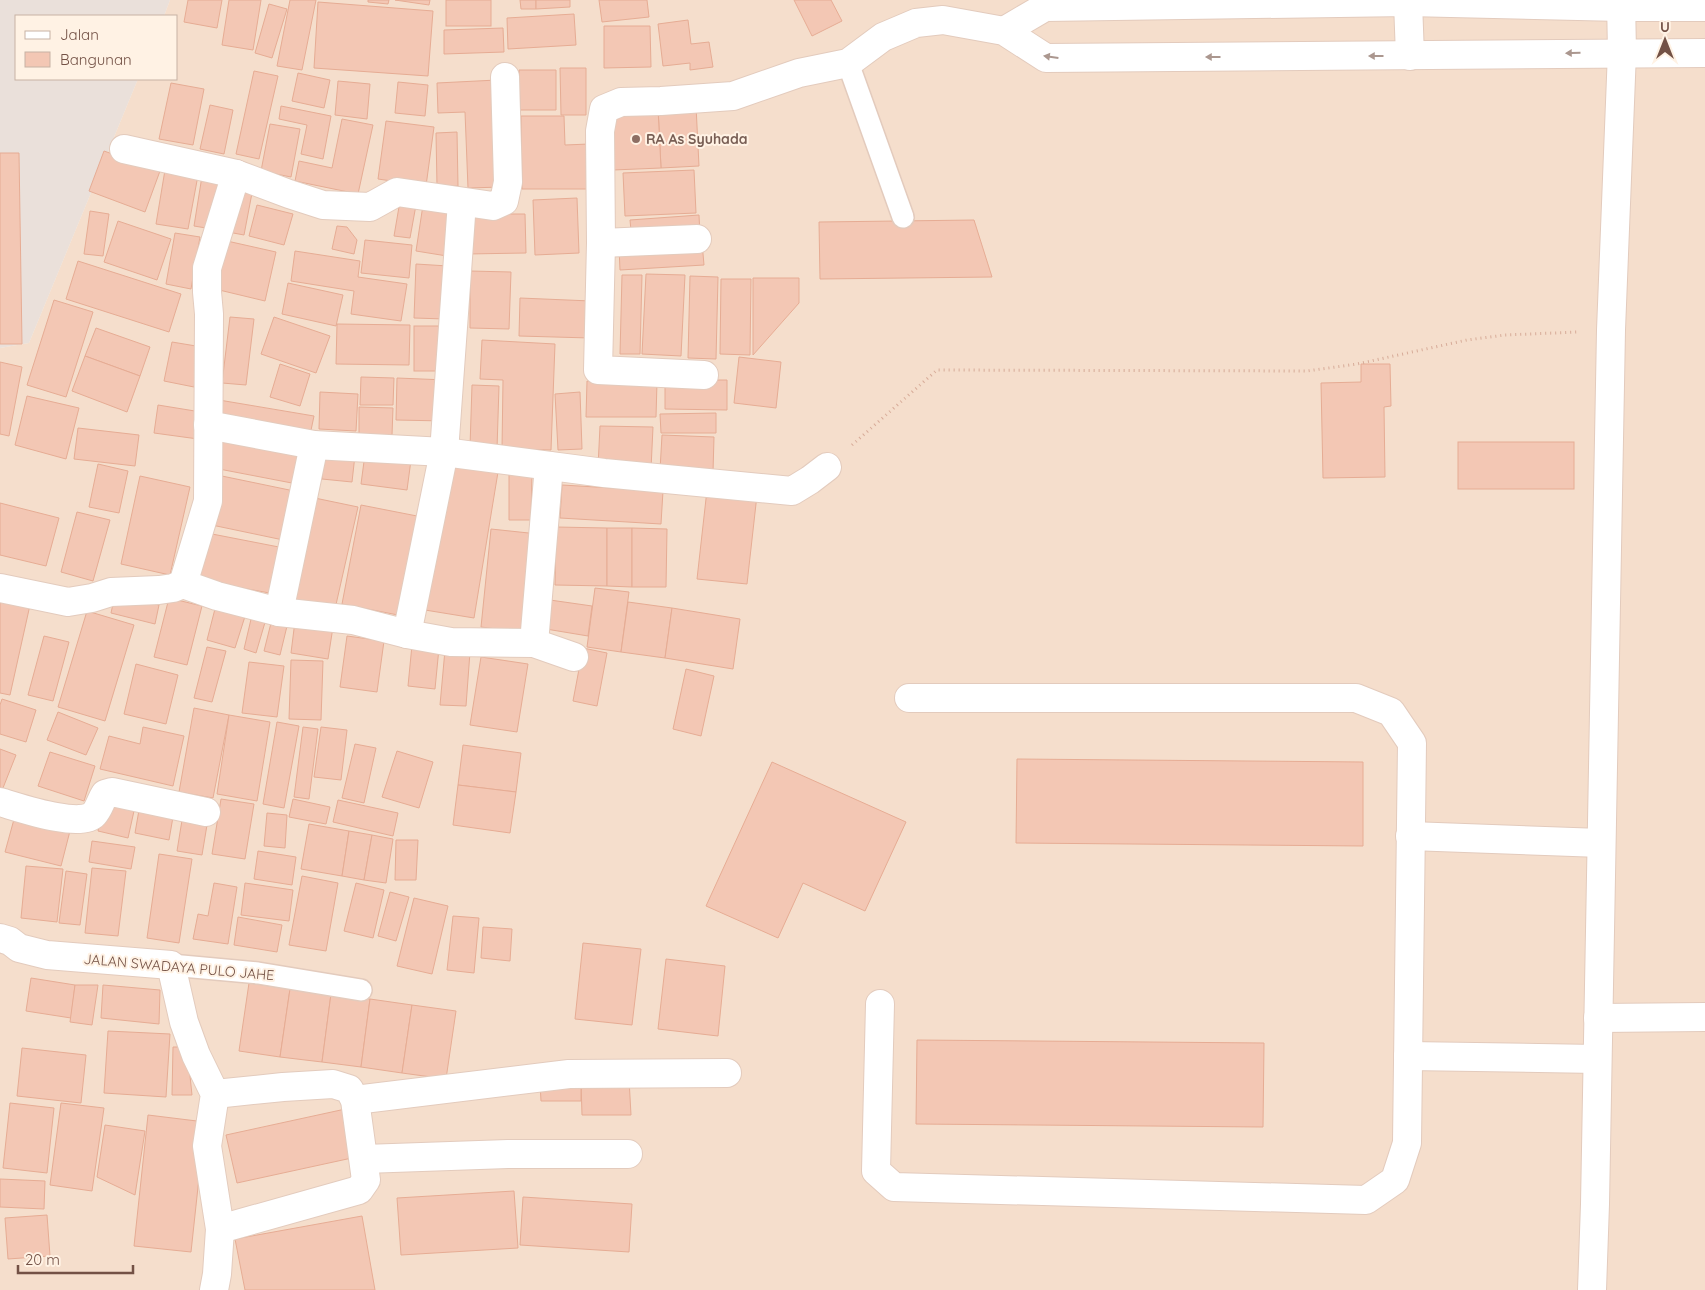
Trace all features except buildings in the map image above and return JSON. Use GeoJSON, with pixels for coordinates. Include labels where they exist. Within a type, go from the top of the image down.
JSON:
{"type":"FeatureCollection","features":[{"type":"Feature","properties":{"kind":"street"},"geometry":{"type":"LineString","coordinates":[[1408,2],[1410,56]]}},
{"type":"Feature","properties":{"kind":"street"},"geometry":{"type":"LineString","coordinates":[[1004,31],[1045,7],[1408,2],[1621,3],[1705,7]]}},
{"type":"Feature","properties":{"kind":"street"},"geometry":{"type":"LineString","coordinates":[[1592,1290],[1611,330],[1622,52],[1621,3]]}},
{"type":"Feature","properties":{"kind":"street"},"geometry":{"type":"LineString","coordinates":[[704,375],[598,370],[601,244],[600,131],[604,109],[621,102],[661,102],[733,96],[799,73],[848,63],[883,37],[916,22],[943,20],[1004,31],[1046,58],[1410,56],[1622,52],[1705,53]]}},
{"type":"Feature","properties":{"kind":"street"},"geometry":{"type":"LineString","coordinates":[[124,149],[236,174],[323,205],[370,207],[397,192],[493,206],[504,202],[508,182],[505,77]]}},
{"type":"Feature","properties":{"kind":"street"},"geometry":{"type":"LineString","coordinates":[[183,584],[208,501],[209,314],[206,292],[207,268],[236,174]]}},
{"type":"Feature","properties":{"kind":"street"},"geometry":{"type":"LineString","coordinates":[[407,634],[444,452],[462,202]]}},
{"type":"Feature","properties":{"kind":"street"},"geometry":{"type":"LineString","coordinates":[[601,244],[697,239]]}},
{"type":"Feature","properties":{"kind":"street"},"geometry":{"type":"LineString","coordinates":[[208,425],[314,445],[444,452],[604,473],[792,490],[810,480],[827,467]]}},
{"type":"Feature","properties":{"kind":"street"},"geometry":{"type":"LineString","coordinates":[[278,612],[314,445]]}},
{"type":"Feature","properties":{"kind":"street"},"geometry":{"type":"LineString","coordinates":[[534,643],[549,466]]}},
{"type":"Feature","properties":{"kind":"street"},"geometry":{"type":"LineString","coordinates":[[0,588],[68,602],[92,598],[111,592],[159,590],[183,584],[217,596],[278,612],[353,620],[407,634],[451,642],[534,643],[574,657]]}},
{"type":"Feature","properties":{"kind":"street"},"geometry":{"type":"LineString","coordinates":[[880,1004],[876,1171],[894,1187],[1366,1200],[1395,1180],[1407,1143],[1412,743],[1391,712],[1356,698],[909,698]]}},
{"type":"Feature","properties":{"kind":"street"},"geometry":{"type":"LineString","coordinates":[[0,802],[78,820],[94,815],[105,794],[112,792],[206,812]]}},
{"type":"Feature","properties":{"kind":"street"},"geometry":{"type":"LineString","coordinates":[[1410,836],[1601,843]]}},
{"type":"Feature","properties":{"kind":"street","name":"JALAN SWADAYA PULO JAHE"},"geometry":{"type":"LineString","coordinates":[[0,938],[10,941],[19,948],[47,955],[171,965]]}},
{"type":"Feature","properties":{"kind":"street"},"geometry":{"type":"LineString","coordinates":[[171,965],[184,1022],[196,1055],[216,1094],[206,1146],[220,1229],[214,1290]]}},
{"type":"Feature","properties":{"kind":"street"},"geometry":{"type":"LineString","coordinates":[[1598,1018],[1705,1017]]}},
{"type":"Feature","properties":{"kind":"street"},"geometry":{"type":"LineString","coordinates":[[1408,1056],[1597,1059]]}},
{"type":"Feature","properties":{"kind":"street"},"geometry":{"type":"LineString","coordinates":[[355,1100],[568,1074],[727,1073]]}},
{"type":"Feature","properties":{"kind":"street"},"geometry":{"type":"LineString","coordinates":[[216,1094],[333,1084],[349,1089],[355,1100],[366,1180],[359,1190],[220,1229]]}},
{"type":"Feature","properties":{"kind":"street"},"geometry":{"type":"LineString","coordinates":[[364,1158],[508,1154],[628,1154]]}},
{"type":"Feature","properties":{"kind":"lane"},"geometry":{"type":"LineString","coordinates":[[848,63],[903,217]]}},
{"type":"Feature","properties":{"kind":"lane","name":"JALAN SWADAYA PULO JAHE"},"geometry":{"type":"LineString","coordinates":[[171,965],[258,973],[361,990]]}},
{"type":"Feature","properties":{"kind":"path"},"geometry":{"type":"LineString","coordinates":[[827,467],[937,370],[1306,371],[1358,364],[1467,340],[1505,335],[1611,330]]}},
{"type":"Feature","properties":{"kind":"shaded area"},"geometry":{"type":"Polygon","coordinates":[[[0,0],[170,0],[164,15],[15,15],[15,80],[138,80],[29,343],[0,348],[0,0]]]}},
{"type":"Feature","properties":{"kind":"shaded area"},"geometry":{"type":"Polygon","coordinates":[[[170,0],[1705,0],[1705,1290],[0,1290],[0,348],[29,343],[138,80],[178,80],[178,15],[164,15],[170,0]]]}},
{"type":"Feature","properties":{"kind":"place","name":"RA As Syuhada"},"geometry":{"type":"Point","coordinates":[636,139]}}]}
